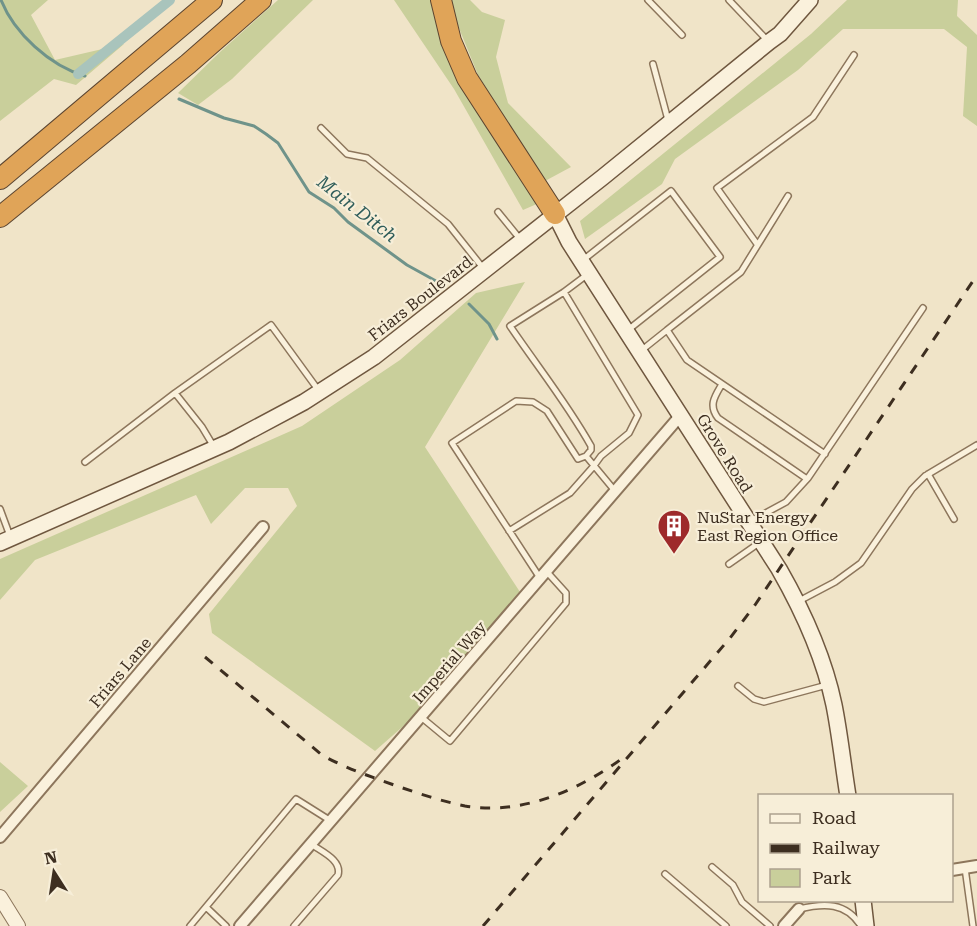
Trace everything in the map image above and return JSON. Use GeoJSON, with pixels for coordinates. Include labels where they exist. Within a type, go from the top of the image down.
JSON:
{"type":"FeatureCollection","features":[{"type":"Feature","properties":{"kind":"highway"},"geometry":{"type":"LineString","coordinates":[[0,160],[42,131],[197,0]]}},
{"type":"Feature","properties":{"kind":"highway"},"geometry":{"type":"LineString","coordinates":[[0,179],[212,0]]}},
{"type":"Feature","properties":{"kind":"highway"},"geometry":{"type":"LineString","coordinates":[[0,217],[139,104],[261,0]]}},
{"type":"Feature","properties":{"kind":"highway"},"geometry":{"type":"LineString","coordinates":[[441,0],[451,40],[466,78],[555,214]]}},
{"type":"Feature","properties":{"kind":"highway"},"geometry":{"type":"LineString","coordinates":[[0,233],[118,135],[139,104]]}},
{"type":"Feature","properties":{"kind":"main road","name":"Friars Boulevard"},"geometry":{"type":"LineString","coordinates":[[5,540],[266,423],[374,357],[770,42],[810,0]]}},
{"type":"Feature","properties":{"kind":"main road","name":"Grove Road"},"geometry":{"type":"LineString","coordinates":[[555,214],[626,332],[779,569],[796,602],[818,651],[829,685],[848,794]]}},
{"type":"Feature","properties":{"kind":"main road"},"geometry":{"type":"LineString","coordinates":[[863,902],[866,926]]}},
{"type":"Feature","properties":{"kind":"street","name":"Imperial Way"},"geometry":{"type":"LineString","coordinates":[[240,926],[680,416]]}},
{"type":"Feature","properties":{"kind":"street","name":"Friars Lane"},"geometry":{"type":"LineString","coordinates":[[0,837],[263,527]]}},
{"type":"Feature","properties":{"kind":"street"},"geometry":{"type":"LineString","coordinates":[[953,870],[977,866]]}},
{"type":"Feature","properties":{"kind":"street"},"geometry":{"type":"LineString","coordinates":[[0,897],[18,926]]}},
{"type":"Feature","properties":{"kind":"street"},"geometry":{"type":"LineString","coordinates":[[784,926],[803,905]]}},
{"type":"Feature","properties":{"kind":"lane"},"geometry":{"type":"LineString","coordinates":[[648,0],[682,35]]}},
{"type":"Feature","properties":{"kind":"lane"},"geometry":{"type":"LineString","coordinates":[[729,0],[770,42]]}},
{"type":"Feature","properties":{"kind":"lane"},"geometry":{"type":"LineString","coordinates":[[757,244],[717,188],[813,117],[854,55]]}},
{"type":"Feature","properties":{"kind":"lane"},"geometry":{"type":"LineString","coordinates":[[653,64],[669,124]]}},
{"type":"Feature","properties":{"kind":"lane"},"geometry":{"type":"LineString","coordinates":[[321,128],[347,154],[367,158],[448,224],[484,270]]}},
{"type":"Feature","properties":{"kind":"lane"},"geometry":{"type":"LineString","coordinates":[[421,717],[450,741],[567,603],[566,593],[544,576],[509,531],[452,443],[516,401],[533,402],[547,411],[578,459],[586,456],[591,446],[569,407],[510,326],[564,292],[585,267],[671,191],[720,257],[626,332]]}},
{"type":"Feature","properties":{"kind":"lane"},"geometry":{"type":"LineString","coordinates":[[639,352],[741,272],[788,196]]}},
{"type":"Feature","properties":{"kind":"lane"},"geometry":{"type":"LineString","coordinates":[[498,212],[521,241]]}},
{"type":"Feature","properties":{"kind":"lane"},"geometry":{"type":"LineString","coordinates":[[509,531],[570,494],[601,456],[629,433],[638,415],[564,292]]}},
{"type":"Feature","properties":{"kind":"lane"},"geometry":{"type":"LineString","coordinates":[[748,523],[786,502],[807,479],[923,308]]}},
{"type":"Feature","properties":{"kind":"lane"},"geometry":{"type":"LineString","coordinates":[[85,462],[175,393],[271,325],[319,392]]}},
{"type":"Feature","properties":{"kind":"lane"},"geometry":{"type":"LineString","coordinates":[[667,330],[687,360],[825,454]]}},
{"type":"Feature","properties":{"kind":"lane"},"geometry":{"type":"LineString","coordinates":[[722,384],[712,405],[713,412],[807,479]]}},
{"type":"Feature","properties":{"kind":"lane"},"geometry":{"type":"LineString","coordinates":[[175,393],[214,448]]}},
{"type":"Feature","properties":{"kind":"lane"},"geometry":{"type":"LineString","coordinates":[[796,602],[835,582],[861,563],[912,489],[928,474],[977,446]]}},
{"type":"Feature","properties":{"kind":"lane"},"geometry":{"type":"LineString","coordinates":[[586,456],[615,491]]}},
{"type":"Feature","properties":{"kind":"lane"},"geometry":{"type":"LineString","coordinates":[[928,474],[954,519]]}},
{"type":"Feature","properties":{"kind":"lane"},"geometry":{"type":"LineString","coordinates":[[0,508],[5,540]]}},
{"type":"Feature","properties":{"kind":"lane"},"geometry":{"type":"LineString","coordinates":[[729,564],[760,542]]}},
{"type":"Feature","properties":{"kind":"lane"},"geometry":{"type":"LineString","coordinates":[[738,686],[753,699],[764,702],[829,685]]}},
{"type":"Feature","properties":{"kind":"lane"},"geometry":{"type":"LineString","coordinates":[[190,926],[296,799],[331,821]]}},
{"type":"Feature","properties":{"kind":"lane"},"geometry":{"type":"LineString","coordinates":[[294,926],[340,870],[338,864],[311,844]]}},
{"type":"Feature","properties":{"kind":"lane"},"geometry":{"type":"LineString","coordinates":[[712,867],[733,885],[742,902],[770,926]]}},
{"type":"Feature","properties":{"kind":"lane"},"geometry":{"type":"LineString","coordinates":[[965,868],[973,926]]}},
{"type":"Feature","properties":{"kind":"lane"},"geometry":{"type":"LineString","coordinates":[[665,874],[726,926]]}},
{"type":"Feature","properties":{"kind":"lane"},"geometry":{"type":"LineString","coordinates":[[803,905],[838,906],[847,911],[861,926]]}},
{"type":"Feature","properties":{"kind":"lane"},"geometry":{"type":"LineString","coordinates":[[206,907],[226,926]]}},
{"type":"Feature","properties":{"kind":"green space"},"geometry":{"type":"Polygon","coordinates":[[[0,0],[48,0],[31,15],[55,60],[124,44],[76,85],[54,79],[0,121],[0,0]]]}},
{"type":"Feature","properties":{"kind":"green space"},"geometry":{"type":"Polygon","coordinates":[[[278,0],[313,0],[232,79],[198,105],[178,93],[220,52],[278,0]]]}},
{"type":"Feature","properties":{"kind":"green space"},"geometry":{"type":"Polygon","coordinates":[[[394,0],[436,0],[539,203],[523,210],[454,89],[394,0]]]}},
{"type":"Feature","properties":{"kind":"green space"},"geometry":{"type":"Polygon","coordinates":[[[450,0],[470,0],[482,12],[505,20],[496,57],[508,103],[571,167],[545,181],[478,75],[450,6],[450,0]]]}},
{"type":"Feature","properties":{"kind":"green space"},"geometry":{"type":"Polygon","coordinates":[[[847,0],[958,0],[957,16],[977,35],[977,126],[963,116],[967,47],[944,29],[843,29],[798,70],[675,159],[662,184],[585,239],[580,221],[811,34],[847,0]]]}},
{"type":"Feature","properties":{"kind":"green space"},"geometry":{"type":"Polygon","coordinates":[[[525,282],[425,447],[520,592],[408,722],[375,751],[212,633],[209,614],[297,506],[288,488],[245,488],[211,524],[196,495],[35,560],[0,600],[0,559],[302,426],[400,360],[476,293],[525,282]]]}},
{"type":"Feature","properties":{"kind":"green space"},"geometry":{"type":"Polygon","coordinates":[[[0,762],[28,786],[0,812],[0,762]]]}},
{"type":"Feature","properties":{"kind":"waterway","name":"Main Ditch"},"geometry":{"type":"LineString","coordinates":[[1,0],[15,24],[35,47],[59,65],[85,76]]}},
{"type":"Feature","properties":{"kind":"waterway"},"geometry":{"type":"LineString","coordinates":[[78,74],[170,0]]}},
{"type":"Feature","properties":{"kind":"waterway","name":"Main Ditch"},"geometry":{"type":"LineString","coordinates":[[179,99],[224,118],[254,126],[266,134],[278,143],[309,192],[334,208],[348,222],[407,265],[436,281]]}},
{"type":"Feature","properties":{"kind":"waterway","name":"Main Ditch"},"geometry":{"type":"LineString","coordinates":[[469,304],[489,324],[497,339]]}},
{"type":"Feature","properties":{"kind":"railway"},"geometry":{"type":"LineString","coordinates":[[483,926],[730,638],[755,605],[977,275]]}},
{"type":"Feature","properties":{"kind":"railway"},"geometry":{"type":"LineString","coordinates":[[205,657],[322,755],[375,778],[456,804],[486,808],[527,804],[566,791],[603,772],[620,760]]}},
{"type":"Feature","properties":{"kind":"place","name":"NuStar Energy East Region Office"},"geometry":{"type":"Point","coordinates":[674,555]}}]}
